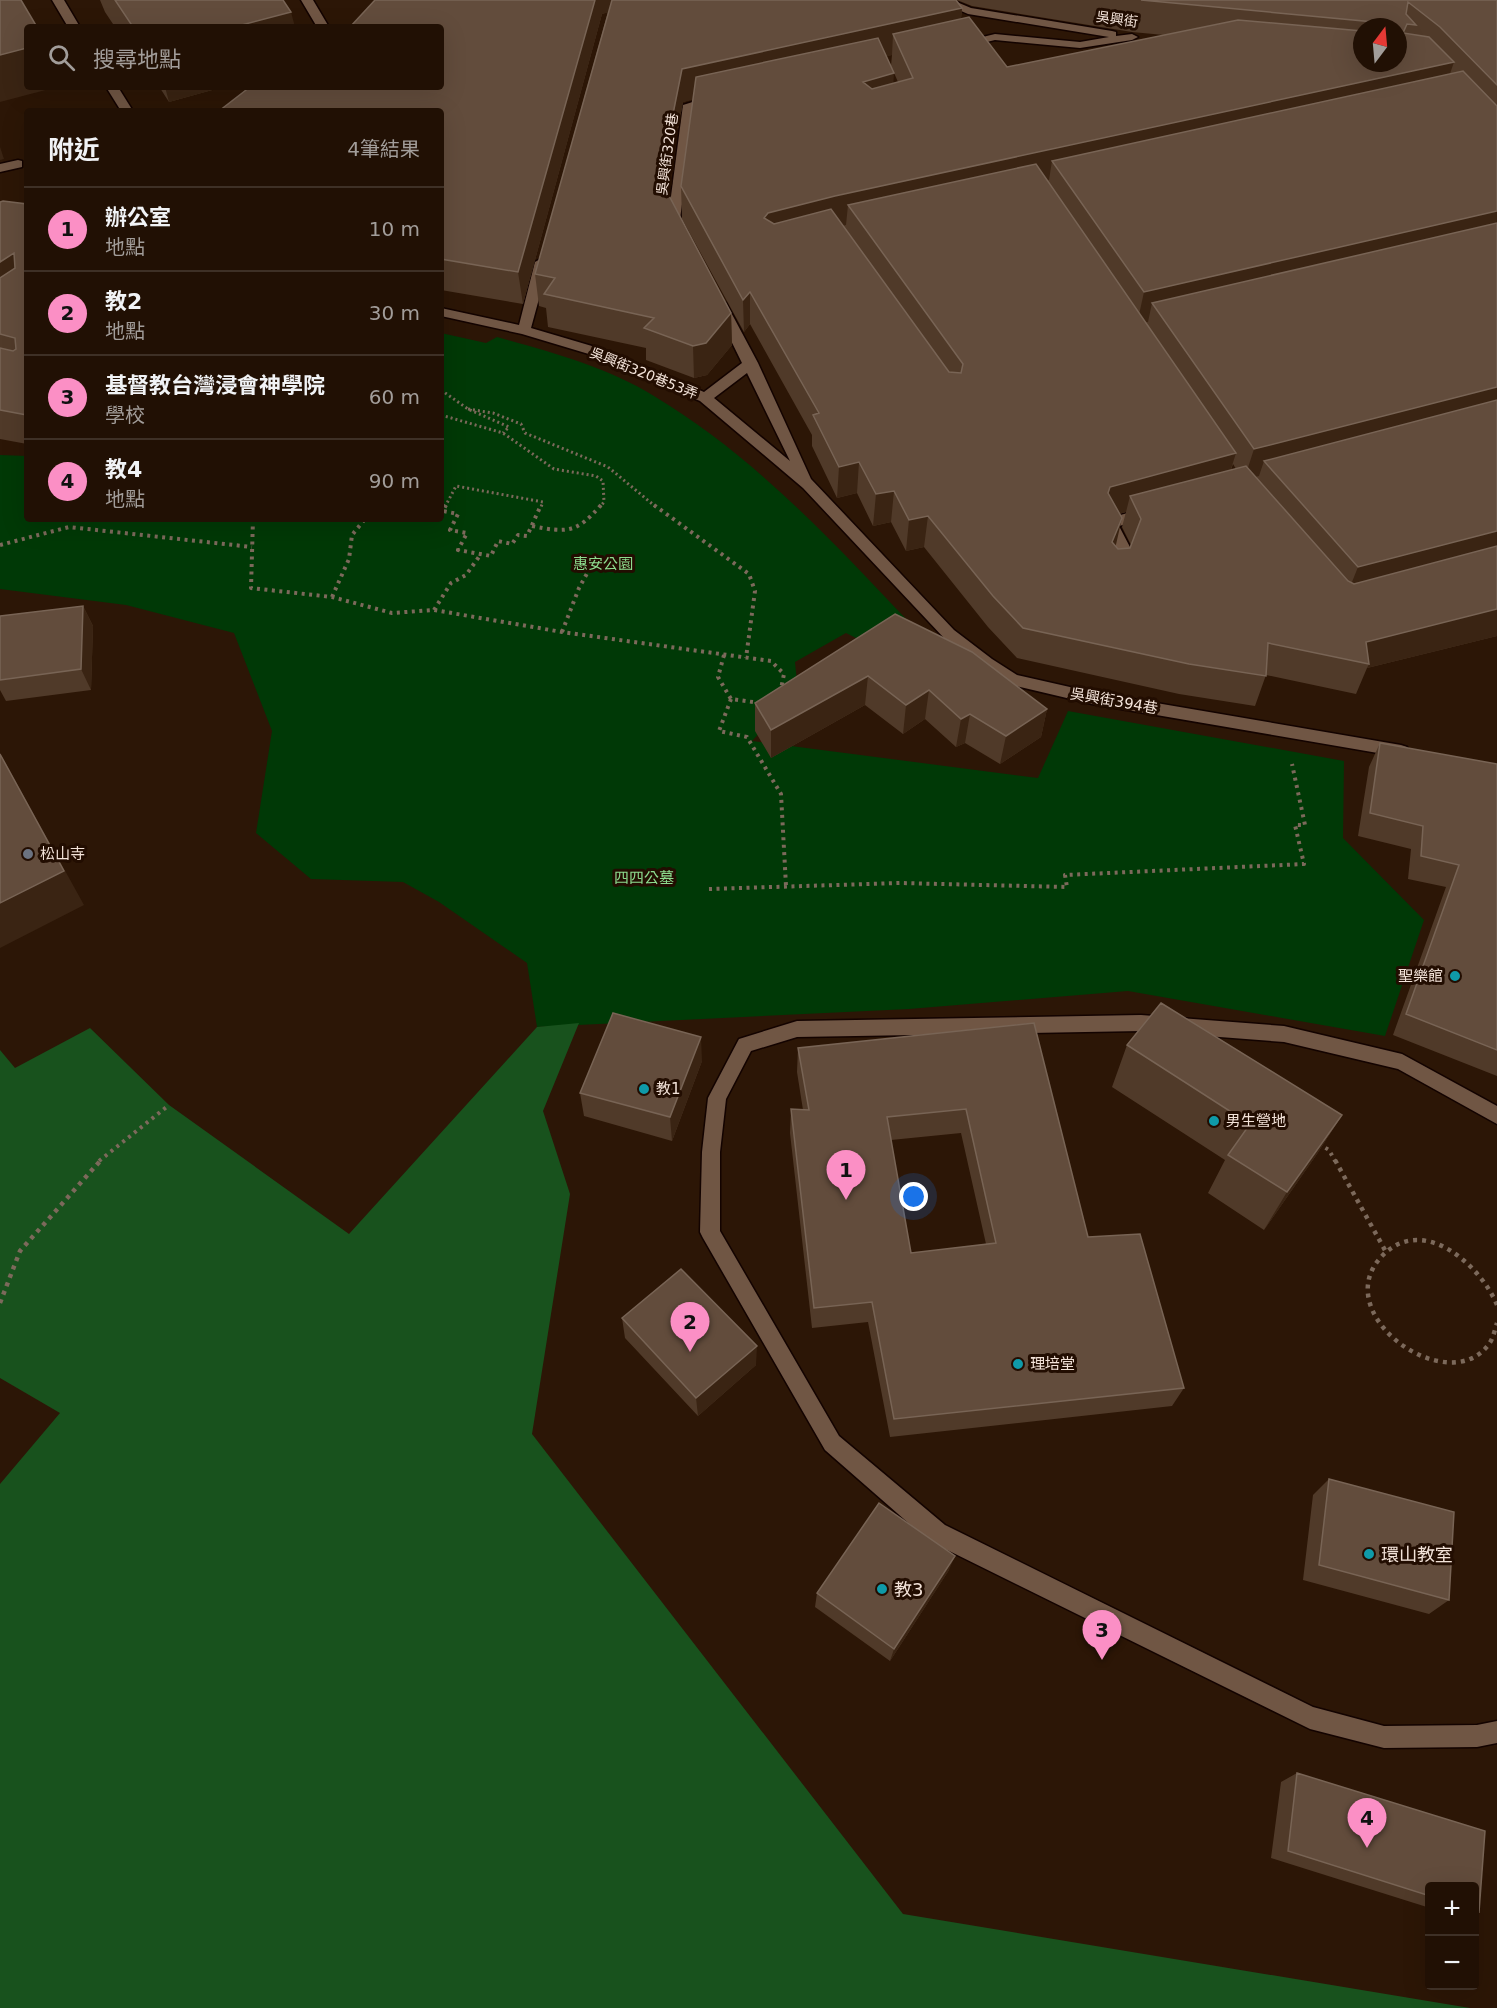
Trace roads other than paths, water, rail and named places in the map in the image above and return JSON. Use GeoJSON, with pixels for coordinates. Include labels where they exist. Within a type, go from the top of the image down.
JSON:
{"type":"FeatureCollection","features":[{"type":"Feature","properties":{"kind":"street"},"geometry":{"type":"LineString","coordinates":[[58,0],[72,24]]}},
{"type":"Feature","properties":{"kind":"street"},"geometry":{"type":"LineString","coordinates":[[308,0],[321,24]]}},
{"type":"Feature","properties":{"kind":"street","name":"吳興街"},"geometry":{"type":"LineString","coordinates":[[942,0],[968,11],[1138,38],[1080,45],[995,38],[949,47]]}},
{"type":"Feature","properties":{"kind":"street"},"geometry":{"type":"LineString","coordinates":[[114,90],[125,108]]}},
{"type":"Feature","properties":{"kind":"street","name":"吳興街320巷"},"geometry":{"type":"LineString","coordinates":[[689,245],[674,219],[678,166],[689,105],[732,95]]}},
{"type":"Feature","properties":{"kind":"street"},"geometry":{"type":"LineString","coordinates":[[0,168],[18,164]]}},
{"type":"Feature","properties":{"kind":"street"},"geometry":{"type":"LineString","coordinates":[[524,330],[545,251]]}},
{"type":"Feature","properties":{"kind":"street"},"geometry":{"type":"LineString","coordinates":[[714,293],[751,363],[808,484]]}},
{"type":"Feature","properties":{"kind":"street","name":"吳興街320巷53弄"},"geometry":{"type":"LineString","coordinates":[[444,313],[524,330],[597,352],[705,398],[808,484]]}},
{"type":"Feature","properties":{"kind":"street"},"geometry":{"type":"LineString","coordinates":[[705,398],[751,363]]}},
{"type":"Feature","properties":{"kind":"street","name":"吳興街394巷"},"geometry":{"type":"LineString","coordinates":[[808,484],[949,634],[986,663],[1013,680],[1092,699],[1422,755]]}},
{"type":"Feature","properties":{"kind":"street"},"geometry":{"type":"LineString","coordinates":[[1116,574],[1124,549],[1110,523],[1164,508]]}},
{"type":"Feature","properties":{"kind":"street"},"geometry":{"type":"LineString","coordinates":[[1497,1116],[1402,1062],[1284,1034],[1141,1023],[797,1029],[745,1045],[717,1098],[711,1152],[710,1232],[832,1443],[937,1533],[1310,1718],[1384,1737],[1477,1736],[1497,1732]]}},
{"type":"Feature","properties":{"kind":"place","name":"松山寺"},"geometry":{"type":"Point","coordinates":[28,854]}},
{"type":"Feature","properties":{"kind":"place","name":"聖樂館"},"geometry":{"type":"Point","coordinates":[1455,976]}},
{"type":"Feature","properties":{"kind":"place","name":"教1"},"geometry":{"type":"Point","coordinates":[644,1089]}},
{"type":"Feature","properties":{"kind":"place","name":"男生營地"},"geometry":{"type":"Point","coordinates":[1214,1121]}},
{"type":"Feature","properties":{"kind":"place","name":"辦公室"},"geometry":{"type":"Point","coordinates":[846,1200]}},
{"type":"Feature","properties":{"kind":"place","name":"教2"},"geometry":{"type":"Point","coordinates":[690,1352]}},
{"type":"Feature","properties":{"kind":"place","name":"理培堂"},"geometry":{"type":"Point","coordinates":[1018,1364]}},
{"type":"Feature","properties":{"kind":"place","name":"環山教室"},"geometry":{"type":"Point","coordinates":[1369,1554]}},
{"type":"Feature","properties":{"kind":"place","name":"教3"},"geometry":{"type":"Point","coordinates":[882,1589]}},
{"type":"Feature","properties":{"kind":"place","name":"基督教台灣浸會神學院"},"geometry":{"type":"Point","coordinates":[1102,1660]}},
{"type":"Feature","properties":{"kind":"place","name":"教4"},"geometry":{"type":"Point","coordinates":[1367,1848]}},
{"type":"Feature","properties":{"kind":"park label","name":"惠安公園"},"geometry":{"type":"Point","coordinates":[603,564]}},
{"type":"Feature","properties":{"kind":"park label","name":"四四公墓"},"geometry":{"type":"Point","coordinates":[644,878]}}]}
